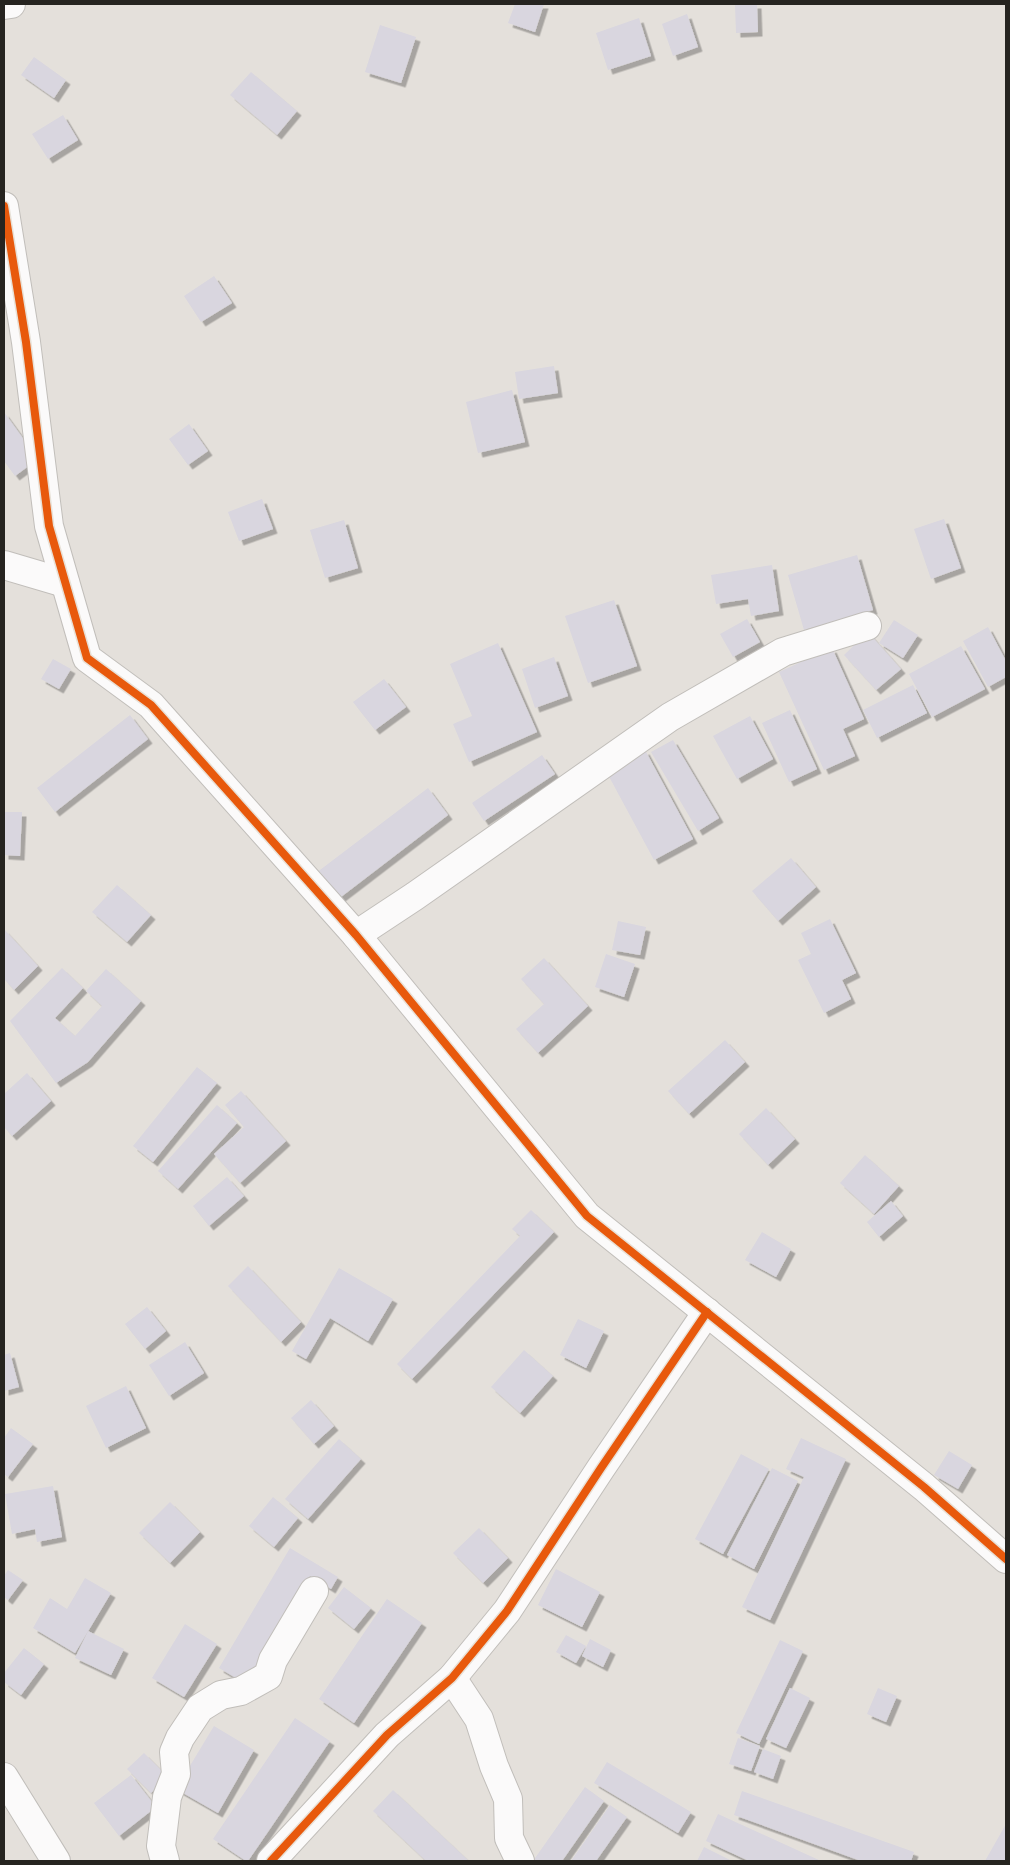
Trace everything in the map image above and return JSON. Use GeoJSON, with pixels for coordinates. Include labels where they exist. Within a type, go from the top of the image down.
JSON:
{"type":"FeatureCollection","features":[{"type":"Feature","properties":{"kind":"street"},"geometry":{"type":"LineString","coordinates":[[4,5],[11,4]]}},
{"type":"Feature","properties":{"kind":"street"},"geometry":{"type":"LineString","coordinates":[[4,206],[26,342],[49,526],[87,658],[151,704],[356,936],[587,1216],[924,1487],[1006,1559]]}},
{"type":"Feature","properties":{"kind":"street"},"geometry":{"type":"LineString","coordinates":[[4,566],[65,583]]}},
{"type":"Feature","properties":{"kind":"street"},"geometry":{"type":"LineString","coordinates":[[356,936],[670,717],[783,652],[867,626]]}},
{"type":"Feature","properties":{"kind":"street"},"geometry":{"type":"LineString","coordinates":[[271,1861],[387,1735],[452,1678],[508,1611],[601,1468],[707,1312]]}},
{"type":"Feature","properties":{"kind":"street"},"geometry":{"type":"LineString","coordinates":[[165,1861],[161,1846],[167,1797],[176,1774],[174,1752],[180,1738],[200,1708],[221,1695],[241,1691],[268,1676],[273,1660],[314,1591]]}},
{"type":"Feature","properties":{"kind":"street"},"geometry":{"type":"LineString","coordinates":[[452,1678],[479,1719],[494,1766],[508,1799],[510,1838],[520,1861]]}},
{"type":"Feature","properties":{"kind":"street"},"geometry":{"type":"LineString","coordinates":[[4,1777],[56,1861]]}},
{"type":"Feature","properties":{"kind":"building"},"geometry":{"type":"Polygon","coordinates":[[[515,4],[544,4],[535,32],[508,23],[515,4]]]}},
{"type":"Feature","properties":{"kind":"building"},"geometry":{"type":"Polygon","coordinates":[[[735,4],[757,4],[758,32],[736,33],[735,4]]]}},
{"type":"Feature","properties":{"kind":"building"},"geometry":{"type":"Polygon","coordinates":[[[687,14],[698,47],[673,56],[662,24],[687,14]]]}},
{"type":"Feature","properties":{"kind":"building"},"geometry":{"type":"Polygon","coordinates":[[[639,18],[651,56],[608,70],[596,33],[639,18]]]}},
{"type":"Feature","properties":{"kind":"building"},"geometry":{"type":"Polygon","coordinates":[[[380,25],[416,37],[401,83],[365,72],[380,25]]]}},
{"type":"Feature","properties":{"kind":"building"},"geometry":{"type":"Polygon","coordinates":[[[34,57],[66,80],[54,98],[21,75],[34,57]]]}},
{"type":"Feature","properties":{"kind":"building"},"geometry":{"type":"Polygon","coordinates":[[[251,72],[297,111],[277,135],[230,95],[251,72]]]}},
{"type":"Feature","properties":{"kind":"building"},"geometry":{"type":"Polygon","coordinates":[[[63,115],[78,140],[48,159],[32,134],[63,115]]]}},
{"type":"Feature","properties":{"kind":"building"},"geometry":{"type":"Polygon","coordinates":[[[214,276],[232,303],[201,322],[184,296],[214,276]]]}},
{"type":"Feature","properties":{"kind":"building"},"geometry":{"type":"Polygon","coordinates":[[[554,366],[558,393],[519,399],[515,372],[554,366]]]}},
{"type":"Feature","properties":{"kind":"building"},"geometry":{"type":"Polygon","coordinates":[[[512,390],[525,442],[478,453],[466,402],[512,390]]]}},
{"type":"Feature","properties":{"kind":"building"},"geometry":{"type":"Polygon","coordinates":[[[4,412],[38,459],[15,476],[4,461],[4,412]]]}},
{"type":"Feature","properties":{"kind":"building"},"geometry":{"type":"Polygon","coordinates":[[[189,424],[208,451],[188,465],[169,439],[189,424]]]}},
{"type":"Feature","properties":{"kind":"building"},"geometry":{"type":"Polygon","coordinates":[[[262,499],[273,529],[239,541],[228,512],[262,499]]]}},
{"type":"Feature","properties":{"kind":"building"},"geometry":{"type":"Polygon","coordinates":[[[944,519],[961,568],[931,579],[914,529],[944,519]]]}},
{"type":"Feature","properties":{"kind":"building"},"geometry":{"type":"Polygon","coordinates":[[[344,520],[358,568],[325,578],[310,530],[344,520]]]}},
{"type":"Feature","properties":{"kind":"building"},"geometry":{"type":"Polygon","coordinates":[[[857,555],[873,610],[804,630],[788,575],[857,555]]]}},
{"type":"Feature","properties":{"kind":"building"},"geometry":{"type":"Polygon","coordinates":[[[772,565],[779,611],[751,616],[748,599],[716,604],[711,575],[772,565]]]}},
{"type":"Feature","properties":{"kind":"building"},"geometry":{"type":"Polygon","coordinates":[[[614,600],[637,666],[588,683],[565,616],[614,600]]]}},
{"type":"Feature","properties":{"kind":"building"},"geometry":{"type":"Polygon","coordinates":[[[747,619],[760,642],[733,657],[720,634],[747,619]]]}},
{"type":"Feature","properties":{"kind":"building"},"geometry":{"type":"Polygon","coordinates":[[[894,620],[918,635],[903,658],[879,643],[894,620]]]}},
{"type":"Feature","properties":{"kind":"building"},"geometry":{"type":"Polygon","coordinates":[[[988,627],[1006,661],[1006,677],[988,687],[963,641],[988,627]]]}},
{"type":"Feature","properties":{"kind":"building"},"geometry":{"type":"Polygon","coordinates":[[[868,632],[901,669],[876,690],[844,655],[868,632]]]}},
{"type":"Feature","properties":{"kind":"building"},"geometry":{"type":"Polygon","coordinates":[[[498,643],[537,732],[469,762],[453,724],[472,716],[450,664],[498,643]]]}},
{"type":"Feature","properties":{"kind":"building"},"geometry":{"type":"Polygon","coordinates":[[[961,646],[985,689],[932,717],[909,674],[961,646]]]}},
{"type":"Feature","properties":{"kind":"building"},"geometry":{"type":"Polygon","coordinates":[[[832,648],[864,719],[843,729],[855,756],[824,770],[779,672],[832,648]]]}},
{"type":"Feature","properties":{"kind":"building"},"geometry":{"type":"Polygon","coordinates":[[[554,657],[568,696],[535,708],[522,669],[554,657]]]}},
{"type":"Feature","properties":{"kind":"building"},"geometry":{"type":"Polygon","coordinates":[[[53,659],[71,669],[59,689],[41,679],[53,659]]]}},
{"type":"Feature","properties":{"kind":"building"},"geometry":{"type":"Polygon","coordinates":[[[384,679],[406,707],[375,730],[353,702],[384,679]]]}},
{"type":"Feature","properties":{"kind":"building"},"geometry":{"type":"Polygon","coordinates":[[[913,685],[927,713],[877,738],[863,710],[913,685]]]}},
{"type":"Feature","properties":{"kind":"building"},"geometry":{"type":"Polygon","coordinates":[[[790,710],[817,769],[789,782],[762,723],[790,710]]]}},
{"type":"Feature","properties":{"kind":"building"},"geometry":{"type":"Polygon","coordinates":[[[130,715],[148,739],[55,812],[37,788],[130,715]]]}},
{"type":"Feature","properties":{"kind":"building"},"geometry":{"type":"Polygon","coordinates":[[[750,716],[773,759],[737,779],[713,736],[750,716]]]}},
{"type":"Feature","properties":{"kind":"building"},"geometry":{"type":"Polygon","coordinates":[[[673,740],[719,818],[698,831],[651,752],[673,740]]]}},
{"type":"Feature","properties":{"kind":"building"},"geometry":{"type":"Polygon","coordinates":[[[645,750],[693,839],[654,860],[606,771],[645,750]]]}},
{"type":"Feature","properties":{"kind":"building"},"geometry":{"type":"Polygon","coordinates":[[[542,755],[555,774],[484,821],[472,803],[542,755]]]}},
{"type":"Feature","properties":{"kind":"building"},"geometry":{"type":"Polygon","coordinates":[[[428,788],[448,815],[337,900],[316,873],[428,788]]]}},
{"type":"Feature","properties":{"kind":"building"},"geometry":{"type":"Polygon","coordinates":[[[4,812],[22,812],[20,856],[4,855],[4,812]]]}},
{"type":"Feature","properties":{"kind":"building"},"geometry":{"type":"Polygon","coordinates":[[[791,858],[816,887],[778,921],[752,891],[791,858]]]}},
{"type":"Feature","properties":{"kind":"building"},"geometry":{"type":"Polygon","coordinates":[[[117,885],[151,915],[127,942],[92,912],[117,885]]]}},
{"type":"Feature","properties":{"kind":"building"},"geometry":{"type":"Polygon","coordinates":[[[830,919],[856,973],[842,980],[851,999],[824,1013],[798,960],[811,954],[801,933],[830,919]]]}},
{"type":"Feature","properties":{"kind":"building"},"geometry":{"type":"Polygon","coordinates":[[[618,921],[646,927],[640,955],[612,950],[618,921]]]}},
{"type":"Feature","properties":{"kind":"building"},"geometry":{"type":"Polygon","coordinates":[[[4,929],[38,966],[14,990],[4,979],[4,929]]]}},
{"type":"Feature","properties":{"kind":"building"},"geometry":{"type":"Polygon","coordinates":[[[606,954],[635,964],[624,997],[595,987],[606,954]]]}},
{"type":"Feature","properties":{"kind":"building"},"geometry":{"type":"Polygon","coordinates":[[[544,958],[588,1006],[538,1053],[516,1029],[544,1004],[521,979],[544,958]]]}},
{"type":"Feature","properties":{"kind":"building"},"geometry":{"type":"Polygon","coordinates":[[[62,968],[83,988],[55,1018],[75,1036],[102,1006],[86,991],[106,969],[141,1001],[88,1062],[56,1083],[10,1021],[62,968]]]}},
{"type":"Feature","properties":{"kind":"building"},"geometry":{"type":"Polygon","coordinates":[[[725,1040],[745,1062],[689,1114],[668,1091],[725,1040]]]}},
{"type":"Feature","properties":{"kind":"building"},"geometry":{"type":"Polygon","coordinates":[[[197,1067],[217,1083],[153,1162],[133,1146],[197,1067]]]}},
{"type":"Feature","properties":{"kind":"building"},"geometry":{"type":"Polygon","coordinates":[[[27,1073],[51,1101],[12,1136],[4,1127],[4,1094],[27,1073]]]}},
{"type":"Feature","properties":{"kind":"building"},"geometry":{"type":"Polygon","coordinates":[[[241,1091],[286,1141],[240,1183],[214,1154],[244,1127],[225,1105],[241,1091]]]}},
{"type":"Feature","properties":{"kind":"building"},"geometry":{"type":"Polygon","coordinates":[[[217,1105],[237,1123],[178,1189],[158,1171],[217,1105]]]}},
{"type":"Feature","properties":{"kind":"building"},"geometry":{"type":"Polygon","coordinates":[[[766,1108],[795,1139],[768,1165],[739,1134],[766,1108]]]}},
{"type":"Feature","properties":{"kind":"building"},"geometry":{"type":"Polygon","coordinates":[[[865,1155],[899,1186],[874,1214],[840,1183],[865,1155]]]}},
{"type":"Feature","properties":{"kind":"building"},"geometry":{"type":"Polygon","coordinates":[[[227,1177],[244,1196],[209,1226],[193,1206],[227,1177]]]}},
{"type":"Feature","properties":{"kind":"building"},"geometry":{"type":"Polygon","coordinates":[[[891,1201],[903,1216],[879,1237],[867,1222],[891,1201]]]}},
{"type":"Feature","properties":{"kind":"building"},"geometry":{"type":"Polygon","coordinates":[[[531,1210],[554,1232],[412,1379],[397,1364],[520,1236],[512,1229],[531,1210]]]}},
{"type":"Feature","properties":{"kind":"building"},"geometry":{"type":"Polygon","coordinates":[[[762,1232],[791,1249],[776,1277],[745,1260],[762,1232]]]}},
{"type":"Feature","properties":{"kind":"building"},"geometry":{"type":"Polygon","coordinates":[[[248,1266],[301,1322],[281,1342],[228,1286],[248,1266]]]}},
{"type":"Feature","properties":{"kind":"building"},"geometry":{"type":"Polygon","coordinates":[[[339,1268],[393,1299],[368,1341],[330,1318],[306,1359],[292,1351],[339,1268]]]}},
{"type":"Feature","properties":{"kind":"building"},"geometry":{"type":"Polygon","coordinates":[[[147,1307],[166,1331],[145,1349],[125,1324],[147,1307]]]}},
{"type":"Feature","properties":{"kind":"building"},"geometry":{"type":"Polygon","coordinates":[[[578,1319],[604,1331],[586,1368],[560,1355],[578,1319]]]}},
{"type":"Feature","properties":{"kind":"building"},"geometry":{"type":"Polygon","coordinates":[[[185,1342],[204,1373],[169,1396],[149,1365],[185,1342]]]}},
{"type":"Feature","properties":{"kind":"building"},"geometry":{"type":"Polygon","coordinates":[[[524,1350],[553,1376],[520,1413],[491,1387],[524,1350]]]}},
{"type":"Feature","properties":{"kind":"building"},"geometry":{"type":"Polygon","coordinates":[[[10,1353],[19,1387],[4,1391],[4,1355],[10,1353]]]}},
{"type":"Feature","properties":{"kind":"building"},"geometry":{"type":"Polygon","coordinates":[[[126,1386],[146,1428],[106,1448],[86,1406],[126,1386]]]}},
{"type":"Feature","properties":{"kind":"building"},"geometry":{"type":"Polygon","coordinates":[[[311,1400],[334,1426],[314,1444],[291,1418],[311,1400]]]}},
{"type":"Feature","properties":{"kind":"building"},"geometry":{"type":"Polygon","coordinates":[[[11,1428],[33,1444],[8,1477],[4,1474],[4,1438],[11,1428]]]}},
{"type":"Feature","properties":{"kind":"building"},"geometry":{"type":"Polygon","coordinates":[[[801,1438],[846,1459],[770,1620],[742,1607],[804,1477],[786,1469],[801,1438]]]}},
{"type":"Feature","properties":{"kind":"building"},"geometry":{"type":"Polygon","coordinates":[[[339,1439],[361,1459],[308,1519],[285,1499],[339,1439]]]}},
{"type":"Feature","properties":{"kind":"building"},"geometry":{"type":"Polygon","coordinates":[[[949,1451],[972,1465],[958,1489],[934,1475],[949,1451]]]}},
{"type":"Feature","properties":{"kind":"building"},"geometry":{"type":"Polygon","coordinates":[[[741,1454],[769,1469],[723,1554],[695,1539],[741,1454]]]}},
{"type":"Feature","properties":{"kind":"building"},"geometry":{"type":"Polygon","coordinates":[[[772,1468],[798,1481],[754,1569],[727,1555],[772,1468]]]}},
{"type":"Feature","properties":{"kind":"building"},"geometry":{"type":"Polygon","coordinates":[[[53,1486],[62,1537],[37,1542],[35,1529],[12,1534],[5,1494],[53,1486]]]}},
{"type":"Feature","properties":{"kind":"building"},"geometry":{"type":"Polygon","coordinates":[[[273,1497],[298,1518],[274,1547],[249,1526],[273,1497]]]}},
{"type":"Feature","properties":{"kind":"building"},"geometry":{"type":"Polygon","coordinates":[[[170,1502],[200,1532],[170,1563],[139,1533],[170,1502]]]}},
{"type":"Feature","properties":{"kind":"building"},"geometry":{"type":"Polygon","coordinates":[[[479,1528],[508,1558],[483,1583],[453,1553],[479,1528]]]}},
{"type":"Feature","properties":{"kind":"building"},"geometry":{"type":"Polygon","coordinates":[[[290,1548],[338,1577],[331,1589],[310,1576],[246,1684],[219,1668],[290,1548]]]}},
{"type":"Feature","properties":{"kind":"building"},"geometry":{"type":"Polygon","coordinates":[[[556,1569],[600,1592],[582,1627],[538,1605],[556,1569]]]}},
{"type":"Feature","properties":{"kind":"building"},"geometry":{"type":"Polygon","coordinates":[[[8,1570],[23,1580],[8,1600],[4,1597],[4,1576],[8,1570]]]}},
{"type":"Feature","properties":{"kind":"building"},"geometry":{"type":"Polygon","coordinates":[[[85,1578],[111,1593],[75,1653],[33,1628],[50,1598],[67,1609],[85,1578]]]}},
{"type":"Feature","properties":{"kind":"building"},"geometry":{"type":"Polygon","coordinates":[[[344,1587],[371,1608],[354,1629],[328,1608],[344,1587]]]}},
{"type":"Feature","properties":{"kind":"building"},"geometry":{"type":"Polygon","coordinates":[[[387,1599],[422,1623],[354,1723],[319,1699],[387,1599]]]}},
{"type":"Feature","properties":{"kind":"building"},"geometry":{"type":"Polygon","coordinates":[[[185,1624],[217,1644],[184,1697],[152,1678],[185,1624]]]}},
{"type":"Feature","properties":{"kind":"building"},"geometry":{"type":"Polygon","coordinates":[[[88,1631],[124,1649],[111,1675],[75,1658],[88,1631]]]}},
{"type":"Feature","properties":{"kind":"building"},"geometry":{"type":"Polygon","coordinates":[[[566,1635],[586,1646],[576,1663],[556,1652],[566,1635]]]}},
{"type":"Feature","properties":{"kind":"building"},"geometry":{"type":"Polygon","coordinates":[[[590,1639],[611,1650],[603,1667],[582,1656],[590,1639]]]}},
{"type":"Feature","properties":{"kind":"building"},"geometry":{"type":"Polygon","coordinates":[[[780,1640],[803,1651],[759,1744],[736,1733],[780,1640]]]}},
{"type":"Feature","properties":{"kind":"building"},"geometry":{"type":"Polygon","coordinates":[[[24,1648],[44,1664],[21,1695],[4,1682],[4,1673],[24,1648]]]}},
{"type":"Feature","properties":{"kind":"building"},"geometry":{"type":"Polygon","coordinates":[[[790,1688],[810,1698],[786,1748],[766,1739],[790,1688]]]}},
{"type":"Feature","properties":{"kind":"building"},"geometry":{"type":"Polygon","coordinates":[[[878,1688],[897,1696],[886,1722],[867,1714],[878,1688]]]}},
{"type":"Feature","properties":{"kind":"building"},"geometry":{"type":"Polygon","coordinates":[[[295,1718],[330,1741],[248,1861],[246,1861],[213,1839],[295,1718]]]}},
{"type":"Feature","properties":{"kind":"building"},"geometry":{"type":"Polygon","coordinates":[[[214,1726],[254,1750],[218,1813],[176,1789],[214,1726]]]}},
{"type":"Feature","properties":{"kind":"building"},"geometry":{"type":"Polygon","coordinates":[[[738,1738],[760,1746],[751,1771],[729,1764],[738,1738]]]}},
{"type":"Feature","properties":{"kind":"building"},"geometry":{"type":"Polygon","coordinates":[[[763,1749],[781,1756],[773,1779],[754,1772],[763,1749]]]}},
{"type":"Feature","properties":{"kind":"building"},"geometry":{"type":"Polygon","coordinates":[[[144,1753],[168,1777],[151,1793],[127,1769],[144,1753]]]}},
{"type":"Feature","properties":{"kind":"building"},"geometry":{"type":"Polygon","coordinates":[[[607,1762],[691,1812],[678,1833],[594,1783],[607,1762]]]}},
{"type":"Feature","properties":{"kind":"building"},"geometry":{"type":"Polygon","coordinates":[[[131,1775],[156,1807],[119,1836],[94,1803],[131,1775]]]}},
{"type":"Feature","properties":{"kind":"building"},"geometry":{"type":"Polygon","coordinates":[[[585,1787],[604,1801],[562,1861],[533,1861],[585,1787]]]}},
{"type":"Feature","properties":{"kind":"building"},"geometry":{"type":"Polygon","coordinates":[[[393,1790],[469,1861],[426,1861],[373,1811],[393,1790]]]}},
{"type":"Feature","properties":{"kind":"building"},"geometry":{"type":"Polygon","coordinates":[[[742,1791],[914,1852],[911,1861],[861,1861],[734,1815],[742,1791]]]}},
{"type":"Feature","properties":{"kind":"building"},"geometry":{"type":"Polygon","coordinates":[[[610,1805],[627,1817],[596,1861],[571,1861],[610,1805]]]}},
{"type":"Feature","properties":{"kind":"building"},"geometry":{"type":"Polygon","coordinates":[[[718,1814],[821,1861],[749,1861],[706,1841],[718,1814]]]}},
{"type":"Feature","properties":{"kind":"building"},"geometry":{"type":"Polygon","coordinates":[[[1006,1824],[1006,1861],[985,1861],[1006,1824]]]}},
{"type":"Feature","properties":{"kind":"building"},"geometry":{"type":"Polygon","coordinates":[[[704,1847],[732,1861],[697,1861],[704,1847]]]}},
{"type":"Feature","properties":{"kind":"cycle path"},"geometry":{"type":"LineString","coordinates":[[4,206],[26,342],[49,526],[87,658],[151,705],[356,935],[587,1216],[924,1487],[1006,1559]]}},
{"type":"Feature","properties":{"kind":"cycle path"},"geometry":{"type":"LineString","coordinates":[[271,1861],[387,1735],[452,1678],[507,1611],[707,1312]]}}]}
